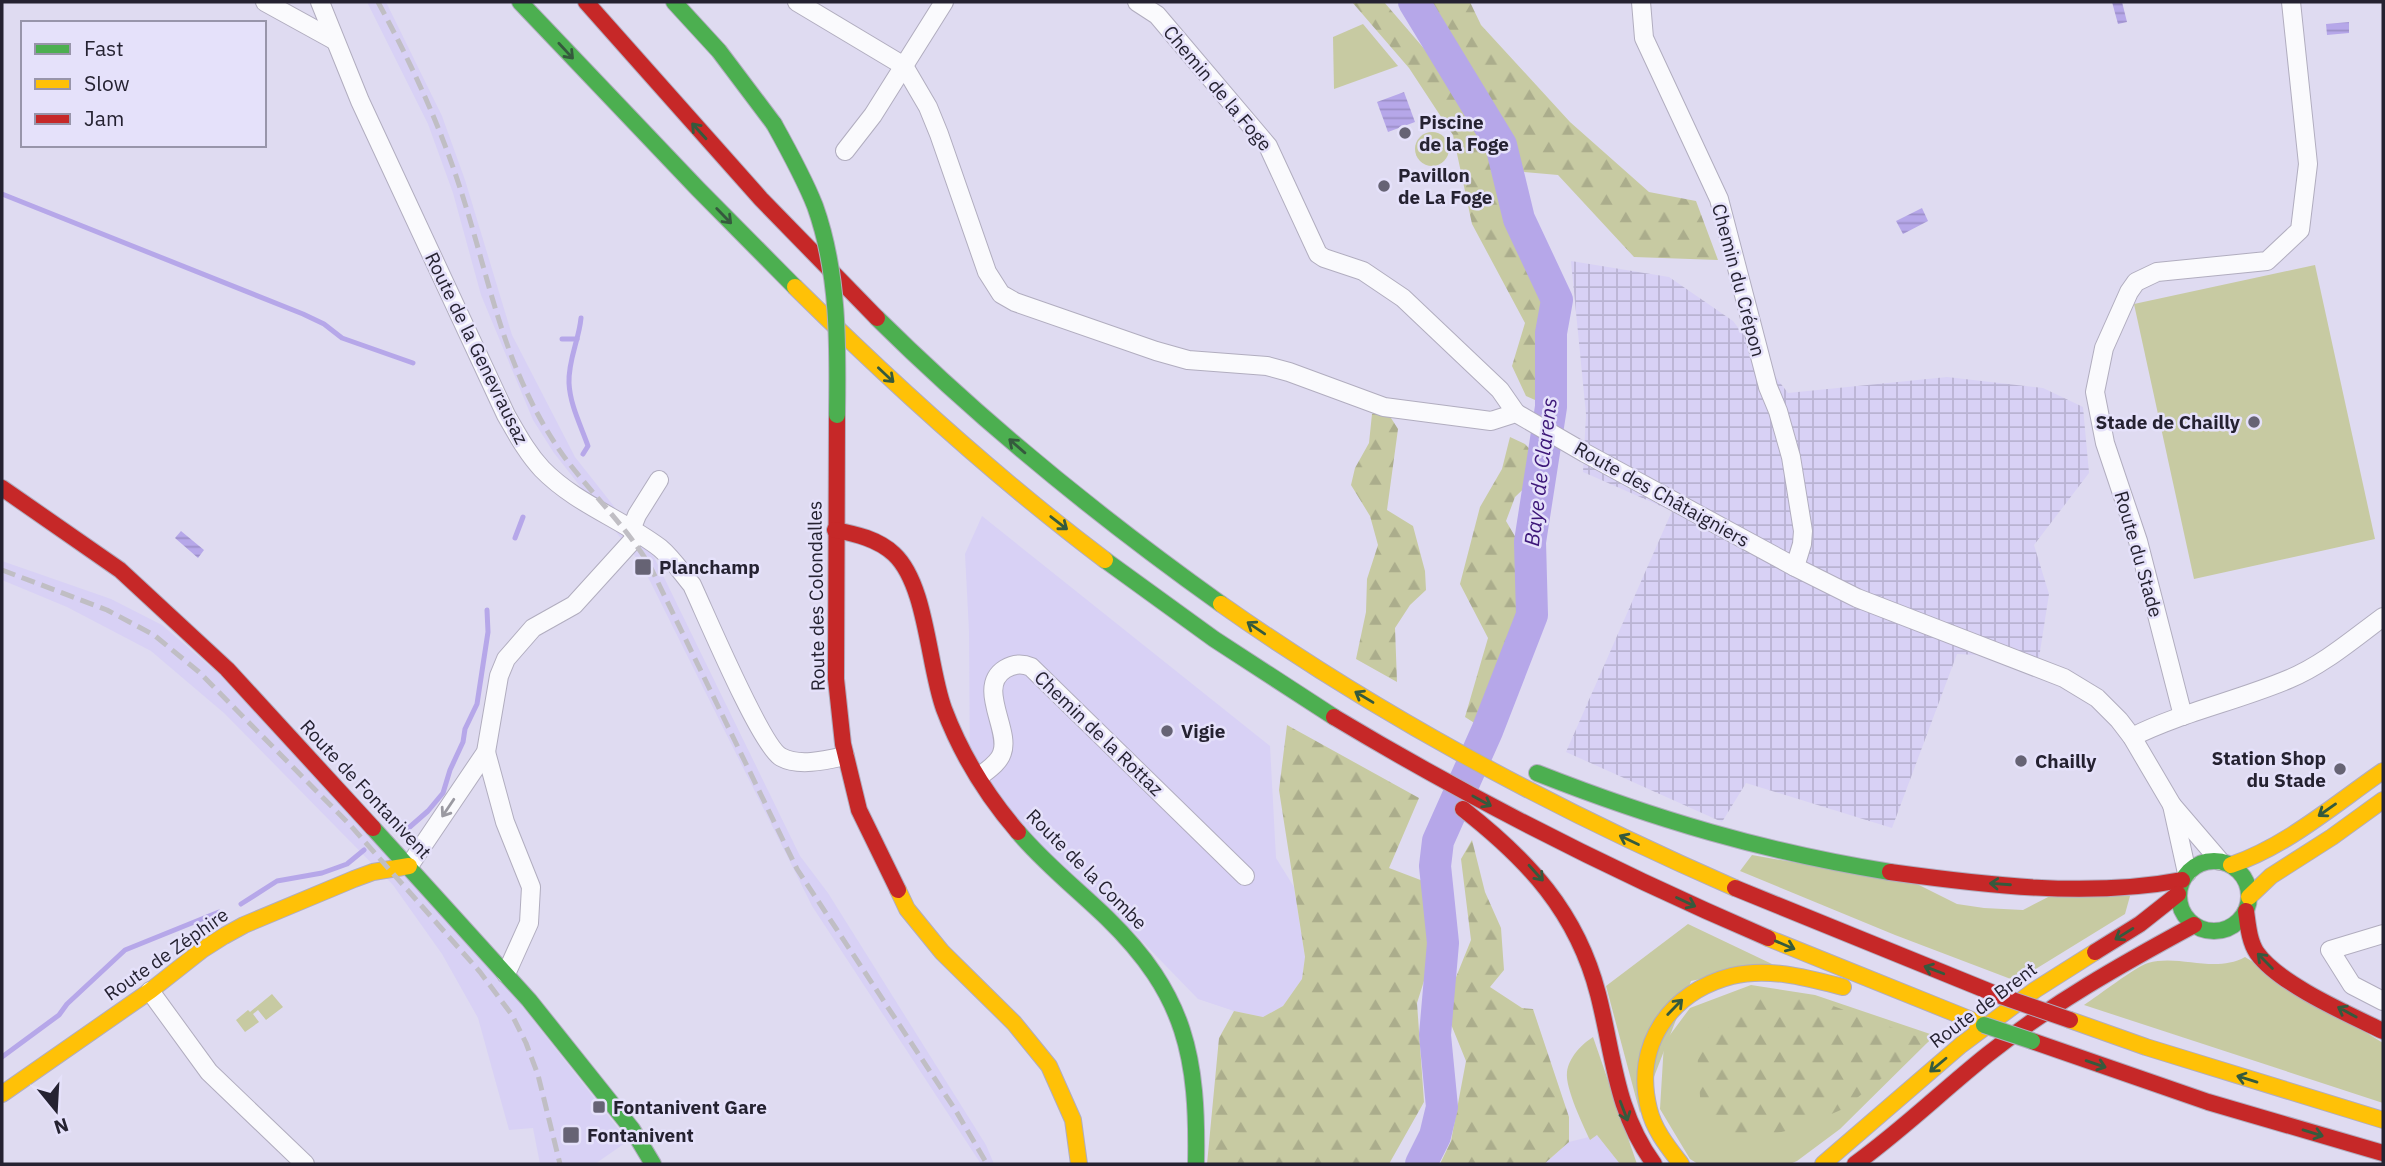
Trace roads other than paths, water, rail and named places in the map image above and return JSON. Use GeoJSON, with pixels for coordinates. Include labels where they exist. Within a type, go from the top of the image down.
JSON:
{"type":"FeatureCollection","features":[{"type":"Feature","properties":{"kind":"main road"},"geometry":{"type":"LineString","coordinates":[[520,2],[767,260],[946,429],[1016,490],[1127,577],[1216,641],[1296,692],[1369,737],[1515,819],[1723,918],[1972,1021],[2208,1102],[2383,1153]]}},
{"type":"Feature","properties":{"kind":"main road"},"geometry":{"type":"LineString","coordinates":[[586,2],[793,233],[949,387],[1034,461],[1152,554],[1313,666],[1552,802],[1736,889],[1998,995],[2169,1054],[2383,1120]]}},
{"type":"Feature","properties":{"kind":"main road","name":"Route des Colondalles"},"geometry":{"type":"LineString","coordinates":[[674,2],[719,51],[774,124],[801,174],[820,221],[826,247],[836,312],[838,356],[836,679],[845,756],[859,810],[907,909],[942,952],[1014,1023],[1049,1066],[1073,1120],[1079,1164]]}},
{"type":"Feature","properties":{"kind":"main road","name":"Route de Fontanivent"},"geometry":{"type":"LineString","coordinates":[[2,488],[120,570],[227,669],[506,974],[632,1129],[653,1164]]}},
{"type":"Feature","properties":{"kind":"main road","name":"Route de la Combe"},"geometry":{"type":"LineString","coordinates":[[835,530],[867,538],[884,546],[896,554],[907,568],[915,587],[938,690],[953,727],[979,777],[1025,839],[1122,932],[1162,983],[1181,1024],[1195,1078],[1196,1164]]}},
{"type":"Feature","properties":{"kind":"main road"},"geometry":{"type":"LineString","coordinates":[[1392,713],[1651,816],[1754,846],[1911,876],[2068,888],[2136,889],[2182,882],[2202,863],[2226,863],[2254,857],[2287,838],[2383,771]]}},
{"type":"Feature","properties":{"kind":"main road"},"geometry":{"type":"LineString","coordinates":[[1369,737],[1492,831],[1547,886],[1567,914],[1589,960],[1620,1098],[1644,1152],[1654,1164]]}},
{"type":"Feature","properties":{"kind":"main road"},"geometry":{"type":"LineString","coordinates":[[2182,882],[2182,911],[2194,925],[2219,931],[2235,924],[2272,876],[2383,800]]}},
{"type":"Feature","properties":{"kind":"main road"},"geometry":{"type":"LineString","coordinates":[[2226,863],[2239,870],[2245,878],[2251,942],[2260,958],[2285,977],[2383,1031]]}},
{"type":"Feature","properties":{"kind":"main road","name":"Route de Zéphire"},"geometry":{"type":"LineString","coordinates":[[2,1094],[149,991],[202,950],[244,925],[354,878],[409,866]]}},
{"type":"Feature","properties":{"kind":"main road","name":"Route de Brent"},"geometry":{"type":"LineString","coordinates":[[1823,1164],[1971,1037],[2035,990],[2140,925],[2182,882]]}},
{"type":"Feature","properties":{"kind":"main road"},"geometry":{"type":"LineString","coordinates":[[1854,1164],[1887,1140],[1987,1055],[2067,997],[2194,925]]}},
{"type":"Feature","properties":{"kind":"main road"},"geometry":{"type":"LineString","coordinates":[[1681,1164],[1664,1143],[1653,1123],[1645,1094],[1644,1067],[1651,1042],[1664,1020],[1679,1002],[1697,989],[1747,973],[1782,974],[1832,984],[1972,1021]]}},
{"type":"Feature","properties":{"kind":"street"},"geometry":{"type":"LineString","coordinates":[[265,2],[334,40]]}},
{"type":"Feature","properties":{"kind":"street","name":"Route de la Genevrausaz"},"geometry":{"type":"LineString","coordinates":[[320,2],[360,101],[506,415],[524,448],[542,469],[578,499],[662,549],[692,585],[757,722],[779,756],[807,762],[845,756]]}},
{"type":"Feature","properties":{"kind":"street"},"geometry":{"type":"LineString","coordinates":[[797,2],[904,65],[928,107],[987,272],[1001,294],[1015,302],[1156,351],[1188,360],[1267,366],[1384,407],[1491,421],[1523,416]]}},
{"type":"Feature","properties":{"kind":"street"},"geometry":{"type":"LineString","coordinates":[[845,151],[873,115],[944,2]]}},
{"type":"Feature","properties":{"kind":"street","name":"Chemin de la Foge"},"geometry":{"type":"LineString","coordinates":[[1138,2],[1157,15],[1268,146],[1318,254],[1363,271],[1403,298],[1500,390],[1523,416]]}},
{"type":"Feature","properties":{"kind":"street","name":"Chemin du Crépon"},"geometry":{"type":"LineString","coordinates":[[1641,2],[1644,38],[1719,200],[1768,387],[1791,457],[1803,531],[1795,567]]}},
{"type":"Feature","properties":{"kind":"street","name":"Route du Stade"},"geometry":{"type":"LineString","coordinates":[[2183,716],[2138,541],[2105,443],[2095,392],[2104,348],[2136,282],[2157,272],[2267,261],[2300,230],[2308,164],[2291,2]]}},
{"type":"Feature","properties":{"kind":"street","name":"Route des Châtaigniers"},"geometry":{"type":"LineString","coordinates":[[1523,416],[1795,567],[1880,609],[2064,678],[2097,698],[2132,737],[2172,805],[2226,863]]}},
{"type":"Feature","properties":{"kind":"street"},"geometry":{"type":"LineString","coordinates":[[409,866],[486,751],[499,676],[506,659],[533,628],[574,605],[633,540],[637,515],[659,480]]}},
{"type":"Feature","properties":{"kind":"street"},"geometry":{"type":"LineString","coordinates":[[2132,737],[2291,678],[2327,658],[2383,617]]}},
{"type":"Feature","properties":{"kind":"street","name":"Chemin de la Rottaz"},"geometry":{"type":"LineString","coordinates":[[979,777],[998,760],[1003,750],[994,699],[995,680],[1007,668],[1016,664],[1031,667],[1245,876]]}},
{"type":"Feature","properties":{"kind":"street"},"geometry":{"type":"LineString","coordinates":[[486,751],[505,822],[531,887],[529,923],[506,974]]}},
{"type":"Feature","properties":{"kind":"street","name":"Route des Châtaigniers"},"geometry":{"type":"LineString","coordinates":[[2172,805],[2182,882]]}},
{"type":"Feature","properties":{"kind":"street"},"geometry":{"type":"LineString","coordinates":[[2383,934],[2330,950],[2352,985],[2383,1001]]}},
{"type":"Feature","properties":{"kind":"street"},"geometry":{"type":"LineString","coordinates":[[149,991],[209,1072],[305,1164]]}},
{"type":"Feature","properties":{"kind":"waterway","name":"Baye de Clarens"},"geometry":{"type":"LineString","coordinates":[[1414,2],[1501,145],[1519,219],[1557,300],[1551,333],[1551,407],[1530,542],[1532,615],[1487,731],[1438,841],[1435,866],[1443,943],[1435,1035],[1442,1107],[1435,1136],[1421,1164]]}},
{"type":"Feature","properties":{"kind":"waterway"},"geometry":{"type":"LineString","coordinates":[[2,194],[303,314],[324,324],[342,338],[413,363]]}},
{"type":"Feature","properties":{"kind":"waterway"},"geometry":{"type":"LineString","coordinates":[[581,318],[570,366],[569,383],[574,407],[588,446],[583,454]]}},
{"type":"Feature","properties":{"kind":"waterway"},"geometry":{"type":"LineString","coordinates":[[562,339],[577,339]]}},
{"type":"Feature","properties":{"kind":"waterway"},"geometry":{"type":"LineString","coordinates":[[515,538],[523,517]]}},
{"type":"Feature","properties":{"kind":"waterway"},"geometry":{"type":"LineString","coordinates":[[404,832],[428,811],[443,793],[463,742],[465,729],[477,704],[488,632],[487,610]]}},
{"type":"Feature","properties":{"kind":"waterway"},"geometry":{"type":"LineString","coordinates":[[241,904],[277,881],[322,873],[347,864],[364,850]]}},
{"type":"Feature","properties":{"kind":"waterway"},"geometry":{"type":"LineString","coordinates":[[2,1057],[59,1015],[67,1004],[125,950],[219,912]]}},
{"type":"Feature","properties":{"kind":"railway"},"geometry":{"type":"LineString","coordinates":[[378,2],[413,71],[444,142],[469,215],[504,337],[538,414],[568,462],[650,566],[797,869],[956,1111],[987,1164]]}},
{"type":"Feature","properties":{"kind":"railway"},"geometry":{"type":"LineString","coordinates":[[2,570],[107,610],[154,635],[199,672],[351,826],[480,972],[512,1015],[538,1075],[560,1164]]}},
{"type":"Feature","properties":{"kind":"place","name":"Piscine de la Foge"},"geometry":{"type":"Point","coordinates":[1405,133]}},
{"type":"Feature","properties":{"kind":"place","name":"Pavillon de La Foge"},"geometry":{"type":"Point","coordinates":[1384,186]}},
{"type":"Feature","properties":{"kind":"place","name":"Stade de Chailly"},"geometry":{"type":"Point","coordinates":[2254,422]}},
{"type":"Feature","properties":{"kind":"place","name":"Planchamp"},"geometry":{"type":"Point","coordinates":[643,567]}},
{"type":"Feature","properties":{"kind":"place","name":"Vigie"},"geometry":{"type":"Point","coordinates":[1167,731]}},
{"type":"Feature","properties":{"kind":"place","name":"Chailly"},"geometry":{"type":"Point","coordinates":[2021,761]}},
{"type":"Feature","properties":{"kind":"place","name":"Station Shop du Stade"},"geometry":{"type":"Point","coordinates":[2340,769]}},
{"type":"Feature","properties":{"kind":"place","name":"Fontanivent Gare"},"geometry":{"type":"Point","coordinates":[599,1107]}},
{"type":"Feature","properties":{"kind":"place","name":"Fontanivent"},"geometry":{"type":"Point","coordinates":[571,1135]}}]}
